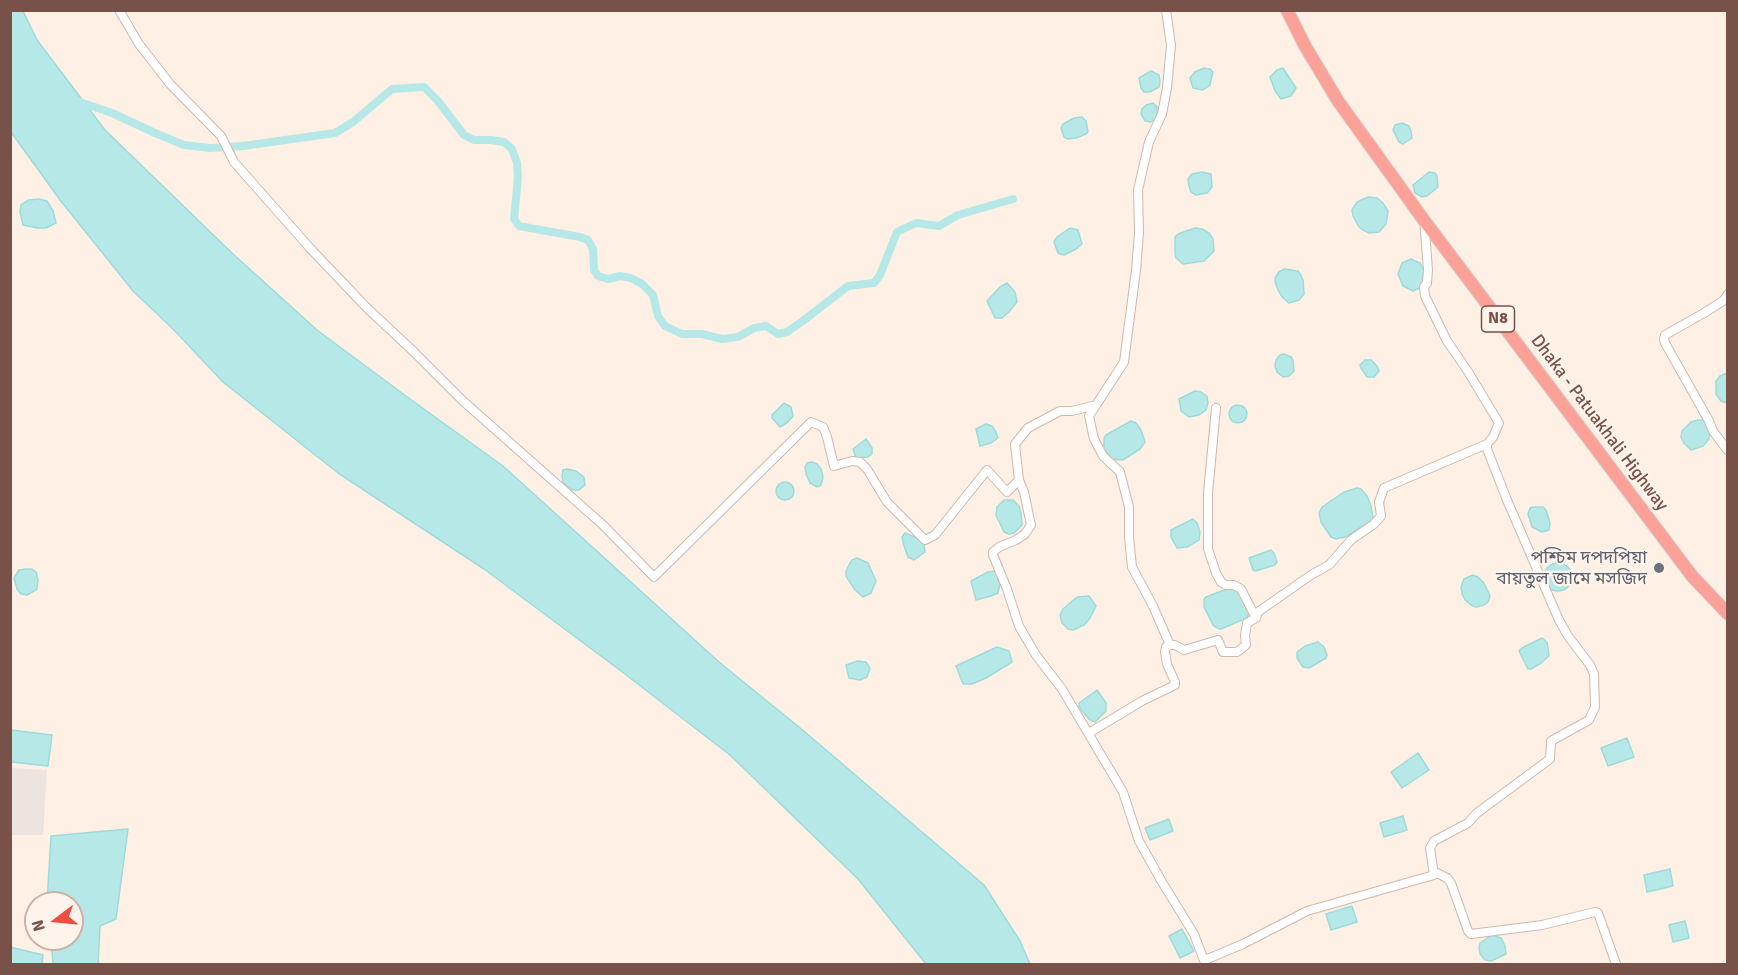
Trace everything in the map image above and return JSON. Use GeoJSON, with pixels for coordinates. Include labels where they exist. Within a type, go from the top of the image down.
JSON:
{"type":"FeatureCollection","features":[{"type":"Feature","properties":{"kind":"highway","name":"Dhaka - Patuakhali Highway"},"geometry":{"type":"LineString","coordinates":[[1287,10],[1305,46],[1338,101],[1424,219],[1692,576],[1728,614]]}},
{"type":"Feature","properties":{"kind":"street"},"geometry":{"type":"LineString","coordinates":[[119,10],[139,44],[170,84],[221,136],[234,162],[309,247],[366,307],[463,401],[603,525],[654,576],[811,422],[824,427],[834,466],[852,461],[860,462],[867,469],[887,502],[925,540],[935,535],[987,470],[1007,492],[1019,480]]}},
{"type":"Feature","properties":{"kind":"street"},"geometry":{"type":"LineString","coordinates":[[1166,10],[1171,45],[1167,88],[1162,114],[1149,142],[1138,190],[1139,233],[1136,270],[1124,362],[1089,416],[1094,438],[1103,456],[1120,471],[1129,507],[1132,567],[1170,645],[1184,650],[1218,640],[1223,652],[1237,652],[1245,645],[1247,623],[1256,618],[1258,612],[1329,565],[1351,540],[1374,524],[1381,516],[1379,502],[1384,488],[1487,444],[1493,437],[1499,423],[1447,341],[1425,296],[1424,287],[1427,283],[1428,270],[1424,219]]}},
{"type":"Feature","properties":{"kind":"street"},"geometry":{"type":"LineString","coordinates":[[1728,294],[1704,314],[1665,335],[1664,339],[1713,431],[1728,451]]}},
{"type":"Feature","properties":{"kind":"street"},"geometry":{"type":"LineString","coordinates":[[1096,405],[1072,411],[1060,411],[1029,428],[1015,444],[1019,480],[1031,525],[1025,534],[999,547],[993,555],[1019,626],[1036,655],[1062,689],[1123,792],[1139,841],[1161,882],[1194,934],[1205,962],[1307,911],[1431,877],[1435,872]]}},
{"type":"Feature","properties":{"kind":"street"},"geometry":{"type":"LineString","coordinates":[[1216,408],[1208,493],[1208,549],[1221,582],[1241,589],[1256,618]]}},
{"type":"Feature","properties":{"kind":"street"},"geometry":{"type":"LineString","coordinates":[[1435,872],[1430,848],[1434,842],[1468,823],[1477,813],[1550,759],[1551,741],[1589,720],[1595,707],[1594,674],[1568,636],[1550,600],[1507,500],[1487,444]]}},
{"type":"Feature","properties":{"kind":"street"},"geometry":{"type":"LineString","coordinates":[[1089,733],[1142,701],[1174,685],[1165,652],[1166,647],[1170,645]]}},
{"type":"Feature","properties":{"kind":"street"},"geometry":{"type":"LineString","coordinates":[[1435,872],[1447,878],[1451,883],[1471,934],[1542,926],[1595,912],[1598,913],[1616,964]]}},
{"type":"Feature","properties":{"kind":"shaded area"},"geometry":{"type":"Polygon","coordinates":[[[11,768],[47,770],[43,835],[11,835],[11,768]]]}},
{"type":"Feature","properties":{"kind":"water"},"geometry":{"type":"Polygon","coordinates":[[[10,11],[23,11],[37,40],[105,130],[233,254],[317,330],[503,466],[719,662],[805,732],[984,885],[1020,941],[1030,964],[926,964],[858,879],[730,755],[484,569],[338,473],[223,382],[133,291],[60,200],[11,132],[10,11]]]}},
{"type":"Feature","properties":{"kind":"water"},"geometry":{"type":"Polygon","coordinates":[[[1204,68],[1213,72],[1210,85],[1203,90],[1193,88],[1190,78],[1195,72],[1204,68]]]}},
{"type":"Feature","properties":{"kind":"water"},"geometry":{"type":"Polygon","coordinates":[[[1283,68],[1296,88],[1291,96],[1281,99],[1270,77],[1283,68]]]}},
{"type":"Feature","properties":{"kind":"water"},"geometry":{"type":"Polygon","coordinates":[[[1151,71],[1159,75],[1159,87],[1150,92],[1144,92],[1139,78],[1151,71]]]}},
{"type":"Feature","properties":{"kind":"water"},"geometry":{"type":"Polygon","coordinates":[[[1153,103],[1157,107],[1157,118],[1151,122],[1145,121],[1141,114],[1142,109],[1153,103]]]}},
{"type":"Feature","properties":{"kind":"water"},"geometry":{"type":"Polygon","coordinates":[[[1082,117],[1086,121],[1088,132],[1076,138],[1064,137],[1061,128],[1063,124],[1074,118],[1082,117]]]}},
{"type":"Feature","properties":{"kind":"water"},"geometry":{"type":"Polygon","coordinates":[[[1402,123],[1409,126],[1412,138],[1403,144],[1399,142],[1393,130],[1395,125],[1402,123]]]}},
{"type":"Feature","properties":{"kind":"water"},"geometry":{"type":"Polygon","coordinates":[[[1202,172],[1211,174],[1212,187],[1207,193],[1196,195],[1191,192],[1188,179],[1192,174],[1202,172]]]}},
{"type":"Feature","properties":{"kind":"water"},"geometry":{"type":"Polygon","coordinates":[[[1429,172],[1437,176],[1438,187],[1427,196],[1422,197],[1415,193],[1413,185],[1429,172]]]}},
{"type":"Feature","properties":{"kind":"water"},"geometry":{"type":"Polygon","coordinates":[[[1368,197],[1377,198],[1388,211],[1386,224],[1379,232],[1369,233],[1363,230],[1353,216],[1352,210],[1357,202],[1368,197]]]}},
{"type":"Feature","properties":{"kind":"water"},"geometry":{"type":"Polygon","coordinates":[[[29,200],[47,201],[56,223],[46,228],[23,225],[21,205],[29,200]]]}},
{"type":"Feature","properties":{"kind":"water"},"geometry":{"type":"Polygon","coordinates":[[[1070,228],[1078,230],[1082,244],[1064,255],[1058,253],[1054,242],[1070,228]]]}},
{"type":"Feature","properties":{"kind":"water"},"geometry":{"type":"Polygon","coordinates":[[[1195,228],[1209,233],[1213,239],[1214,251],[1204,261],[1183,264],[1176,258],[1175,237],[1195,228]]]}},
{"type":"Feature","properties":{"kind":"water"},"geometry":{"type":"Polygon","coordinates":[[[1411,259],[1420,263],[1426,274],[1422,287],[1413,291],[1403,286],[1398,274],[1402,263],[1411,259]]]}},
{"type":"Feature","properties":{"kind":"water"},"geometry":{"type":"Polygon","coordinates":[[[1284,269],[1298,271],[1301,275],[1304,294],[1299,300],[1289,303],[1278,290],[1275,278],[1284,269]]]}},
{"type":"Feature","properties":{"kind":"water"},"geometry":{"type":"Polygon","coordinates":[[[1007,283],[1015,292],[1017,302],[1002,318],[995,318],[987,301],[1007,283]]]}},
{"type":"Feature","properties":{"kind":"water"},"geometry":{"type":"Polygon","coordinates":[[[1284,354],[1293,360],[1294,371],[1289,376],[1283,377],[1277,372],[1275,366],[1276,360],[1284,354]]]}},
{"type":"Feature","properties":{"kind":"water"},"geometry":{"type":"Polygon","coordinates":[[[1365,360],[1371,360],[1377,366],[1379,371],[1374,377],[1367,377],[1361,368],[1360,365],[1365,360]]]}},
{"type":"Feature","properties":{"kind":"water"},"geometry":{"type":"Polygon","coordinates":[[[1727,373],[1728,403],[1721,401],[1716,394],[1716,381],[1727,373]]]}},
{"type":"Feature","properties":{"kind":"water"},"geometry":{"type":"Polygon","coordinates":[[[1195,391],[1207,396],[1208,403],[1206,410],[1199,415],[1189,417],[1181,411],[1179,399],[1195,391]]]}},
{"type":"Feature","properties":{"kind":"water"},"geometry":{"type":"Polygon","coordinates":[[[784,403],[791,407],[793,416],[780,427],[772,415],[784,403]]]}},
{"type":"Feature","properties":{"kind":"water"},"geometry":{"type":"Polygon","coordinates":[[[1238,405],[1246,410],[1247,414],[1242,422],[1238,423],[1230,418],[1229,414],[1234,406],[1238,405]]]}},
{"type":"Feature","properties":{"kind":"water"},"geometry":{"type":"Polygon","coordinates":[[[1703,420],[1708,424],[1709,439],[1703,446],[1691,450],[1681,437],[1682,431],[1691,422],[1703,420]]]}},
{"type":"Feature","properties":{"kind":"water"},"geometry":{"type":"Polygon","coordinates":[[[1131,421],[1136,423],[1141,430],[1145,442],[1140,449],[1123,460],[1112,459],[1104,449],[1104,438],[1131,421]]]}},
{"type":"Feature","properties":{"kind":"water"},"geometry":{"type":"Polygon","coordinates":[[[986,424],[992,426],[998,438],[980,446],[976,429],[986,424]]]}},
{"type":"Feature","properties":{"kind":"water"},"geometry":{"type":"Polygon","coordinates":[[[866,439],[872,448],[872,454],[868,457],[856,458],[853,449],[866,439]]]}},
{"type":"Feature","properties":{"kind":"water"},"geometry":{"type":"Polygon","coordinates":[[[812,462],[821,469],[823,477],[821,485],[817,487],[810,483],[806,474],[807,463],[812,462]]]}},
{"type":"Feature","properties":{"kind":"water"},"geometry":{"type":"Polygon","coordinates":[[[563,470],[576,471],[584,477],[585,485],[579,490],[573,490],[563,482],[563,470]]]}},
{"type":"Feature","properties":{"kind":"water"},"geometry":{"type":"Polygon","coordinates":[[[785,482],[791,485],[794,491],[791,497],[785,500],[779,497],[776,491],[779,485],[785,482]]]}},
{"type":"Feature","properties":{"kind":"water"},"geometry":{"type":"Polygon","coordinates":[[[1357,488],[1367,496],[1373,518],[1345,537],[1336,539],[1331,537],[1321,522],[1319,513],[1322,507],[1344,492],[1357,488]]]}},
{"type":"Feature","properties":{"kind":"water"},"geometry":{"type":"Polygon","coordinates":[[[1004,500],[1013,500],[1019,506],[1022,525],[1014,533],[1004,532],[996,515],[997,507],[1004,500]]]}},
{"type":"Feature","properties":{"kind":"water"},"geometry":{"type":"Polygon","coordinates":[[[1543,507],[1546,510],[1550,523],[1549,530],[1542,532],[1532,527],[1528,514],[1530,508],[1543,507]]]}},
{"type":"Feature","properties":{"kind":"water"},"geometry":{"type":"Polygon","coordinates":[[[1193,519],[1200,532],[1199,540],[1187,547],[1177,548],[1171,537],[1171,530],[1193,519]]]}},
{"type":"Feature","properties":{"kind":"water"},"geometry":{"type":"Polygon","coordinates":[[[905,533],[924,544],[925,552],[914,560],[908,557],[904,546],[902,537],[905,533]]]}},
{"type":"Feature","properties":{"kind":"water"},"geometry":{"type":"Polygon","coordinates":[[[1271,550],[1277,562],[1275,565],[1253,570],[1249,558],[1271,550]]]}},
{"type":"Feature","properties":{"kind":"water"},"geometry":{"type":"Polygon","coordinates":[[[857,558],[868,563],[876,581],[871,593],[863,597],[855,590],[846,576],[852,560],[857,558]]]}},
{"type":"Feature","properties":{"kind":"water"},"geometry":{"type":"Polygon","coordinates":[[[1558,563],[1568,567],[1572,577],[1568,587],[1558,591],[1548,587],[1544,577],[1548,567],[1558,563]]]}},
{"type":"Feature","properties":{"kind":"water"},"geometry":{"type":"Polygon","coordinates":[[[26,569],[36,572],[38,580],[37,589],[27,595],[21,594],[17,589],[14,578],[19,570],[26,569]]]}},
{"type":"Feature","properties":{"kind":"water"},"geometry":{"type":"Polygon","coordinates":[[[995,571],[1000,584],[998,593],[976,600],[971,581],[995,571]]]}},
{"type":"Feature","properties":{"kind":"water"},"geometry":{"type":"Polygon","coordinates":[[[1473,575],[1484,583],[1490,596],[1488,602],[1476,607],[1465,600],[1461,587],[1464,579],[1473,575]]]}},
{"type":"Feature","properties":{"kind":"water"},"geometry":{"type":"Polygon","coordinates":[[[1232,587],[1236,588],[1249,610],[1248,616],[1221,629],[1217,628],[1213,625],[1204,607],[1204,599],[1232,587]]]}},
{"type":"Feature","properties":{"kind":"water"},"geometry":{"type":"Polygon","coordinates":[[[1089,596],[1096,606],[1090,618],[1084,625],[1073,630],[1068,629],[1062,623],[1060,615],[1063,609],[1077,597],[1089,596]]]}},
{"type":"Feature","properties":{"kind":"water"},"geometry":{"type":"Polygon","coordinates":[[[1542,638],[1547,642],[1549,656],[1528,669],[1519,651],[1542,638]]]}},
{"type":"Feature","properties":{"kind":"water"},"geometry":{"type":"Polygon","coordinates":[[[1318,642],[1324,647],[1326,658],[1309,668],[1303,667],[1297,658],[1297,652],[1305,646],[1318,642]]]}},
{"type":"Feature","properties":{"kind":"water"},"geometry":{"type":"Polygon","coordinates":[[[997,647],[1009,651],[1012,662],[986,678],[972,684],[963,684],[956,666],[997,647]]]}},
{"type":"Feature","properties":{"kind":"water"},"geometry":{"type":"Polygon","coordinates":[[[858,661],[866,662],[870,668],[867,677],[860,680],[849,678],[846,665],[858,661]]]}},
{"type":"Feature","properties":{"kind":"water"},"geometry":{"type":"Polygon","coordinates":[[[1097,690],[1106,703],[1106,711],[1095,722],[1082,711],[1079,703],[1097,690]]]}},
{"type":"Feature","properties":{"kind":"water"},"geometry":{"type":"Polygon","coordinates":[[[11,730],[52,735],[48,766],[11,762],[11,730]]]}},
{"type":"Feature","properties":{"kind":"water"},"geometry":{"type":"Polygon","coordinates":[[[1627,738],[1634,757],[1608,766],[1601,748],[1627,738]]]}},
{"type":"Feature","properties":{"kind":"water"},"geometry":{"type":"Polygon","coordinates":[[[1418,753],[1429,770],[1402,788],[1391,772],[1418,753]]]}},
{"type":"Feature","properties":{"kind":"water"},"geometry":{"type":"Polygon","coordinates":[[[1403,816],[1407,830],[1384,837],[1380,823],[1403,816]]]}},
{"type":"Feature","properties":{"kind":"water"},"geometry":{"type":"Polygon","coordinates":[[[1169,819],[1173,831],[1150,840],[1145,828],[1169,819]]]}},
{"type":"Feature","properties":{"kind":"water"},"geometry":{"type":"Polygon","coordinates":[[[128,829],[116,919],[100,926],[98,964],[53,964],[52,951],[84,951],[84,891],[48,891],[51,836],[128,829]]]}},
{"type":"Feature","properties":{"kind":"water"},"geometry":{"type":"Polygon","coordinates":[[[1670,869],[1673,886],[1647,892],[1644,875],[1670,869]]]}},
{"type":"Feature","properties":{"kind":"water"},"geometry":{"type":"Polygon","coordinates":[[[1352,906],[1357,922],[1331,930],[1326,914],[1352,906]]]}},
{"type":"Feature","properties":{"kind":"water"},"geometry":{"type":"Polygon","coordinates":[[[1685,921],[1689,938],[1673,942],[1669,925],[1685,921]]]}},
{"type":"Feature","properties":{"kind":"water"},"geometry":{"type":"Polygon","coordinates":[[[1182,929],[1194,951],[1180,958],[1169,936],[1182,929]]]}},
{"type":"Feature","properties":{"kind":"water"},"geometry":{"type":"Polygon","coordinates":[[[1492,935],[1501,938],[1506,954],[1491,961],[1485,960],[1479,948],[1480,943],[1492,935]]]}},
{"type":"Feature","properties":{"kind":"water"},"geometry":{"type":"Polygon","coordinates":[[[10,947],[43,955],[42,964],[11,964],[10,947]]]}},
{"type":"Feature","properties":{"kind":"waterway"},"geometry":{"type":"LineString","coordinates":[[77,101],[112,113],[184,145],[210,148],[243,146],[335,133],[353,122],[392,89],[424,87],[464,135],[474,140],[504,142],[512,149],[517,163],[518,177],[514,219],[519,226],[588,240],[593,249],[594,270],[598,276],[608,279],[620,276],[631,278],[642,284],[653,295],[658,316],[665,326],[682,334],[702,334],[722,339],[738,337],[754,328],[766,326],[778,334],[787,332],[848,286],[874,283],[880,275],[897,232],[916,223],[939,226],[958,215],[1013,199]]}},
{"type":"Feature","properties":{"kind":"place","name":"পশ্চিম দপদপিয়া বায়তুল জামে মসজিদ"},"geometry":{"type":"Point","coordinates":[1659,568]}}]}
